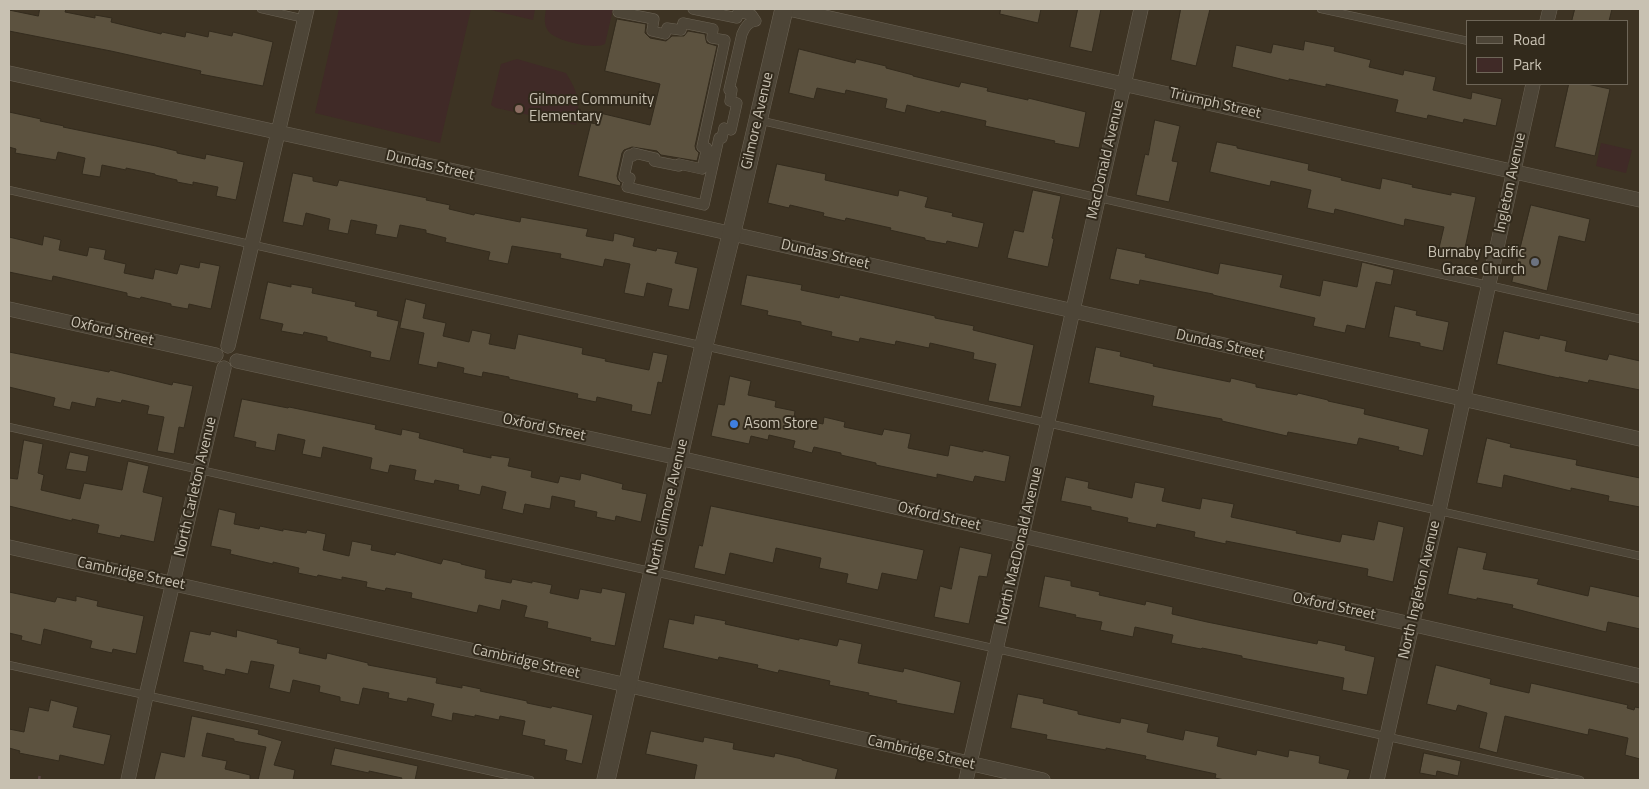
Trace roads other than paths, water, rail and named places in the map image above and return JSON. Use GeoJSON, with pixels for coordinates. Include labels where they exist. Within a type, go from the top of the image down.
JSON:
{"type":"FeatureCollection","features":[{"type":"Feature","properties":{"kind":"street"},"geometry":{"type":"LineString","coordinates":[[620,9],[618,12],[654,19],[652,31],[665,34],[667,28],[682,30],[683,23],[713,29],[712,38],[725,40],[702,147],[707,148],[702,169],[654,161],[655,158],[634,153],[633,156],[629,155],[624,177],[630,178],[627,187],[704,205],[719,138],[722,138],[724,128],[731,130],[737,103],[730,101],[732,90],[729,90],[742,34],[745,27],[751,22],[756,21],[752,15],[738,12],[737,18],[693,9]]}},
{"type":"Feature","properties":{"kind":"street","name":"Gilmore Avenue"},"geometry":{"type":"LineString","coordinates":[[731,234],[784,9]]}},
{"type":"Feature","properties":{"kind":"street","name":"Triumph Street"},"geometry":{"type":"LineString","coordinates":[[789,9],[1640,200]]}},
{"type":"Feature","properties":{"kind":"street","name":"MacDonald Avenue"},"geometry":{"type":"LineString","coordinates":[[1073,311],[1141,9]]}},
{"type":"Feature","properties":{"kind":"street"},"geometry":{"type":"LineString","coordinates":[[228,346],[306,14]]}},
{"type":"Feature","properties":{"kind":"street","name":"Dundas Street"},"geometry":{"type":"LineString","coordinates":[[9,73],[279,132],[1640,439]]}},
{"type":"Feature","properties":{"kind":"street","name":"Ingleton Avenue"},"geometry":{"type":"LineString","coordinates":[[1464,400],[1534,85]]}},
{"type":"Feature","properties":{"kind":"street","name":"North Gilmore Avenue"},"geometry":{"type":"LineString","coordinates":[[606,780],[704,345],[731,234]]}},
{"type":"Feature","properties":{"kind":"street","name":"Oxford Street"},"geometry":{"type":"LineString","coordinates":[[9,309],[216,355]]}},
{"type":"Feature","properties":{"kind":"street","name":"North MacDonald Avenue"},"geometry":{"type":"LineString","coordinates":[[966,780],[1073,311]]}},
{"type":"Feature","properties":{"kind":"street"},"geometry":{"type":"LineString","coordinates":[[228,346],[236,352],[237,361],[232,367],[224,368],[217,363],[216,355],[220,349],[228,346]]}},
{"type":"Feature","properties":{"kind":"street","name":"Oxford Street"},"geometry":{"type":"LineString","coordinates":[[237,361],[679,458],[1640,676]]}},
{"type":"Feature","properties":{"kind":"street","name":"North Carleton Avenue"},"geometry":{"type":"LineString","coordinates":[[128,780],[146,696],[224,368]]}},
{"type":"Feature","properties":{"kind":"street","name":"North Ingleton Avenue"},"geometry":{"type":"LineString","coordinates":[[1377,780],[1464,400]]}},
{"type":"Feature","properties":{"kind":"street","name":"Cambridge Street"},"geometry":{"type":"LineString","coordinates":[[9,547],[628,685],[1042,780]]}},
{"type":"Feature","properties":{"kind":"lane"},"geometry":{"type":"LineString","coordinates":[[261,9],[306,14]]}},
{"type":"Feature","properties":{"kind":"lane"},"geometry":{"type":"LineString","coordinates":[[1321,9],[1466,41]]}},
{"type":"Feature","properties":{"kind":"lane"},"geometry":{"type":"LineString","coordinates":[[758,120],[1640,319]]}},
{"type":"Feature","properties":{"kind":"lane"},"geometry":{"type":"LineString","coordinates":[[9,190],[1640,556]]}},
{"type":"Feature","properties":{"kind":"lane"},"geometry":{"type":"LineString","coordinates":[[9,427],[1580,780]]}},
{"type":"Feature","properties":{"kind":"lane"},"geometry":{"type":"LineString","coordinates":[[9,665],[530,780]]}},
{"type":"Feature","properties":{"kind":"place","name":"Gilmore Community Elementary"},"geometry":{"type":"Point","coordinates":[519,109]}},
{"type":"Feature","properties":{"kind":"place","name":"Burnaby Pacific Grace Church"},"geometry":{"type":"Point","coordinates":[1535,262]}},
{"type":"Feature","properties":{"kind":"place","name":"Asom Store"},"geometry":{"type":"Point","coordinates":[734,424]}}]}
